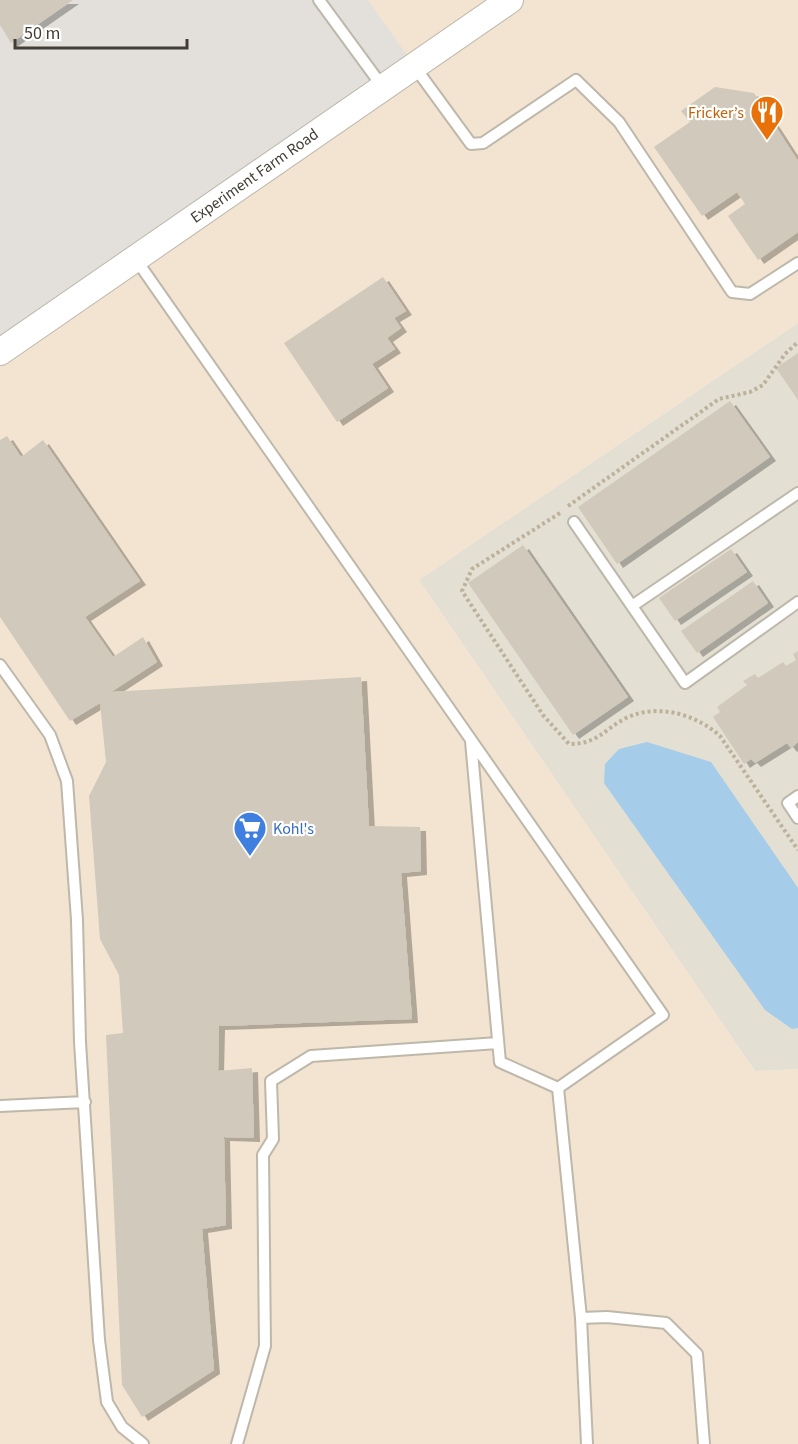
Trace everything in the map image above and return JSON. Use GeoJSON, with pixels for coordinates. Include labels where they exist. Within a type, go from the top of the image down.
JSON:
{"type":"FeatureCollection","features":[{"type":"Feature","properties":{"kind":"street","name":"Experiment Farm Road"},"geometry":{"type":"LineString","coordinates":[[0,352],[382,86],[510,0]]}},
{"type":"Feature","properties":{"kind":"lane"},"geometry":{"type":"LineString","coordinates":[[319,0],[382,86]]}},
{"type":"Feature","properties":{"kind":"lane"},"geometry":{"type":"LineString","coordinates":[[414,65],[471,144],[483,143],[576,80],[619,122],[732,292],[750,294],[798,263]]}},
{"type":"Feature","properties":{"kind":"lane"},"geometry":{"type":"LineString","coordinates":[[135,258],[663,1015],[558,1088]]}},
{"type":"Feature","properties":{"kind":"lane"},"geometry":{"type":"LineString","coordinates":[[632,606],[798,493]]}},
{"type":"Feature","properties":{"kind":"lane"},"geometry":{"type":"LineString","coordinates":[[574,522],[686,683],[798,602]]}},
{"type":"Feature","properties":{"kind":"lane"},"geometry":{"type":"LineString","coordinates":[[0,665],[50,735],[66,781],[77,920],[99,1340],[107,1402],[122,1427],[143,1444]]}},
{"type":"Feature","properties":{"kind":"lane"},"geometry":{"type":"LineString","coordinates":[[471,740],[500,1062],[558,1088]]}},
{"type":"Feature","properties":{"kind":"lane"},"geometry":{"type":"LineString","coordinates":[[798,796],[788,803],[798,818]]}},
{"type":"Feature","properties":{"kind":"lane"},"geometry":{"type":"LineString","coordinates":[[237,1444],[265,1346],[263,1155],[273,1139],[271,1081],[311,1056],[498,1043]]}},
{"type":"Feature","properties":{"kind":"lane"},"geometry":{"type":"LineString","coordinates":[[558,1088],[581,1318],[587,1444]]}},
{"type":"Feature","properties":{"kind":"lane"},"geometry":{"type":"LineString","coordinates":[[0,1106],[85,1102]]}},
{"type":"Feature","properties":{"kind":"lane"},"geometry":{"type":"LineString","coordinates":[[581,1318],[607,1317],[666,1323],[697,1354],[704,1444]]}},
{"type":"Feature","properties":{"kind":"shaded area"},"geometry":{"type":"Polygon","coordinates":[[[0,0],[368,0],[414,65],[0,352],[0,0]]]}},
{"type":"Feature","properties":{"kind":"shaded area"},"geometry":{"type":"Polygon","coordinates":[[[368,0],[798,0],[798,323],[419,580],[755,1071],[798,1069],[798,1444],[0,1444],[0,352],[413,64],[368,0]]]}},
{"type":"Feature","properties":{"kind":"shaded area"},"geometry":{"type":"Polygon","coordinates":[[[798,323],[798,1069],[755,1071],[419,580],[798,323]]]}},
{"type":"Feature","properties":{"kind":"water"},"geometry":{"type":"Polygon","coordinates":[[[647,742],[711,762],[798,888],[798,1028],[792,1029],[765,1010],[604,783],[605,764],[619,749],[647,742]]]}},
{"type":"Feature","properties":{"kind":"building"},"geometry":{"type":"Polygon","coordinates":[[[0,0],[73,0],[11,43],[0,25],[0,0]]]}},
{"type":"Feature","properties":{"kind":"building"},"geometry":{"type":"Polygon","coordinates":[[[715,87],[754,93],[798,161],[798,232],[758,260],[728,216],[745,204],[737,192],[702,216],[654,147],[690,122],[681,111],[715,87]]]}},
{"type":"Feature","properties":{"kind":"building"},"geometry":{"type":"Polygon","coordinates":[[[383,277],[406,311],[394,318],[401,328],[387,338],[395,349],[372,364],[388,388],[337,422],[284,343],[383,277]]]}},
{"type":"Feature","properties":{"kind":"building"},"geometry":{"type":"Polygon","coordinates":[[[798,353],[798,400],[776,368],[798,353]]]}},
{"type":"Feature","properties":{"kind":"building"},"geometry":{"type":"Polygon","coordinates":[[[730,401],[770,457],[617,564],[578,507],[730,401]]]}},
{"type":"Feature","properties":{"kind":"building"},"geometry":{"type":"Polygon","coordinates":[[[7,436],[21,457],[43,440],[140,581],[85,617],[113,657],[143,637],[157,662],[111,692],[361,677],[369,826],[420,827],[421,871],[401,873],[412,1019],[219,1026],[218,1071],[252,1068],[254,1138],[224,1137],[226,1225],[202,1229],[214,1370],[142,1417],[122,1385],[106,1035],[123,1033],[119,975],[100,939],[89,796],[106,762],[100,703],[70,721],[0,617],[0,440],[7,436]]]}},
{"type":"Feature","properties":{"kind":"building"},"geometry":{"type":"Polygon","coordinates":[[[523,545],[628,697],[573,735],[468,583],[523,545]]]}},
{"type":"Feature","properties":{"kind":"building"},"geometry":{"type":"Polygon","coordinates":[[[731,549],[747,572],[675,621],[659,598],[731,549]]]}},
{"type":"Feature","properties":{"kind":"building"},"geometry":{"type":"Polygon","coordinates":[[[753,581],[768,603],[697,653],[681,631],[753,581]]]}},
{"type":"Feature","properties":{"kind":"building"},"geometry":{"type":"Polygon","coordinates":[[[798,651],[798,742],[791,748],[787,743],[755,763],[751,759],[744,764],[713,717],[720,712],[717,707],[747,685],[743,681],[755,674],[758,678],[783,662],[786,666],[796,660],[793,654],[798,651]]]}},
{"type":"Feature","properties":{"kind":"place","name":"Fricker’s"},"geometry":{"type":"Point","coordinates":[767,141]}},
{"type":"Feature","properties":{"kind":"place","name":"Kohl's"},"geometry":{"type":"Point","coordinates":[250,857]}}]}
